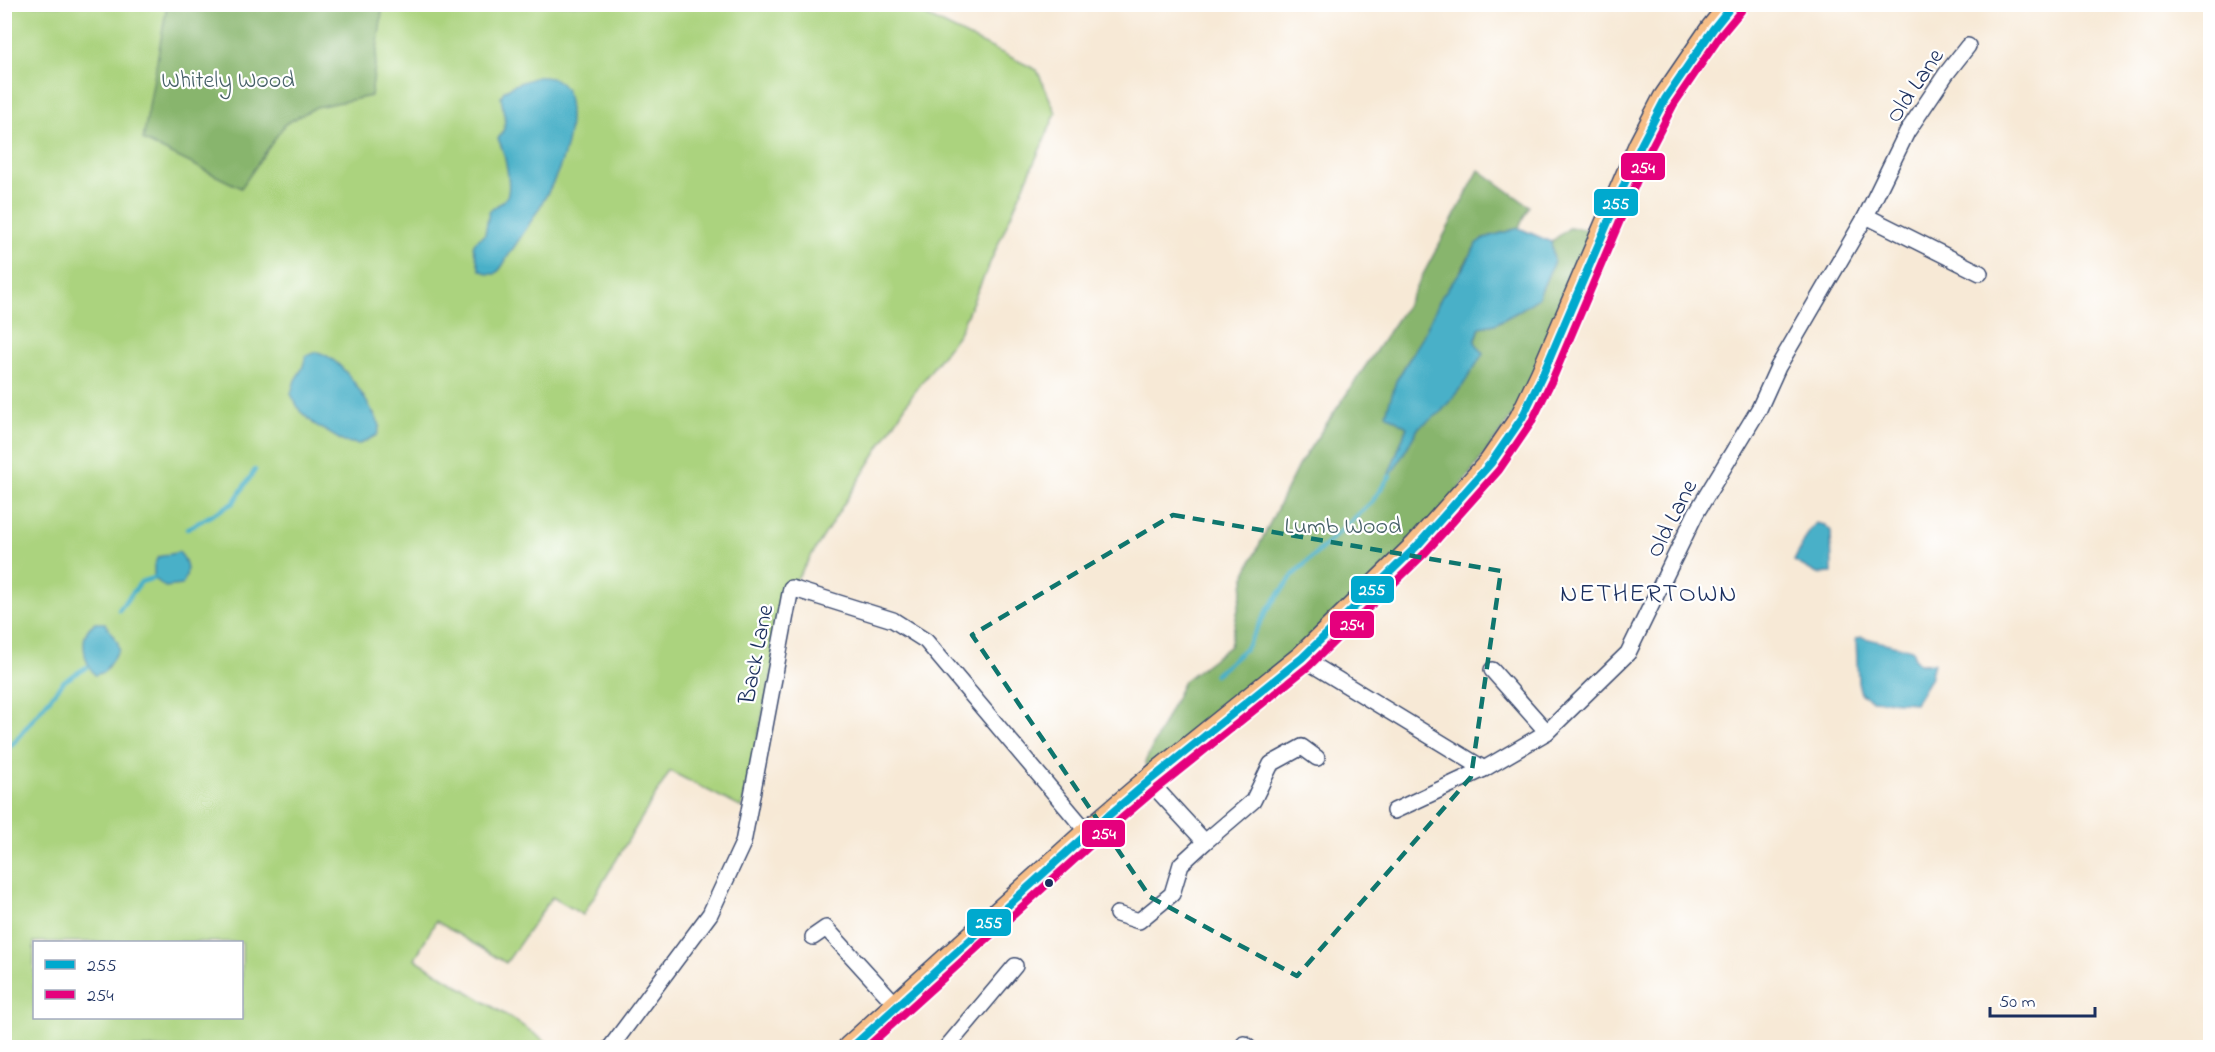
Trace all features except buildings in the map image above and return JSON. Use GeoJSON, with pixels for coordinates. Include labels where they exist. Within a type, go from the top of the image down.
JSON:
{"type":"FeatureCollection","features":[{"type":"Feature","properties":{"kind":"main road"},"geometry":{"type":"LineString","coordinates":[[860,1045],[897,1006],[1088,833],[1302,658],[1417,546],[1491,463],[1522,418],[1548,363],[1641,145],[1665,99],[1733,4]]}},
{"type":"Feature","properties":{"kind":"street","name":"Old Lane"},"geometry":{"type":"LineString","coordinates":[[1394,811],[1484,769],[1547,732],[1628,653],[1696,513],[1759,409],[1778,368],[1866,216],[1907,132],[1968,46]]}},
{"type":"Feature","properties":{"kind":"street"},"geometry":{"type":"LineString","coordinates":[[1866,216],[1980,273]]}},
{"type":"Feature","properties":{"kind":"street","name":"Back Lane"},"geometry":{"type":"LineString","coordinates":[[610,1047],[710,914],[742,843],[791,588],[893,620],[926,641],[1088,833]]}},
{"type":"Feature","properties":{"kind":"street"},"geometry":{"type":"LineString","coordinates":[[1302,658],[1484,769]]}},
{"type":"Feature","properties":{"kind":"street"},"geometry":{"type":"LineString","coordinates":[[1492,670],[1547,732]]}},
{"type":"Feature","properties":{"kind":"street"},"geometry":{"type":"LineString","coordinates":[[1117,914],[1139,921],[1172,894],[1181,864],[1253,801],[1271,764],[1302,747],[1317,758]]}},
{"type":"Feature","properties":{"kind":"street"},"geometry":{"type":"LineString","coordinates":[[1149,781],[1205,842]]}},
{"type":"Feature","properties":{"kind":"street"},"geometry":{"type":"LineString","coordinates":[[813,937],[832,923],[897,1006]]}},
{"type":"Feature","properties":{"kind":"street"},"geometry":{"type":"LineString","coordinates":[[946,1047],[1015,966]]}},
{"type":"Feature","properties":{"kind":"highlighted area"},"geometry":{"type":"Polygon","coordinates":[[[1173,515],[1501,571],[1471,777],[1297,976],[1150,897],[972,635],[1173,515]]]}},
{"type":"Feature","properties":{"kind":"green space"},"geometry":{"type":"Polygon","coordinates":[[[5,5],[904,5],[1037,70],[1056,113],[959,333],[911,397],[791,588],[742,808],[670,771],[583,915],[552,897],[506,963],[436,921],[415,959],[554,1047],[5,1048],[5,5]]]}},
{"type":"Feature","properties":{"kind":"green space","name":"Whitely Wood"},"geometry":{"type":"Polygon","coordinates":[[[167,5],[383,5],[371,96],[316,107],[285,124],[241,188],[143,140],[167,5]]]}},
{"type":"Feature","properties":{"kind":"green space","name":"Lumb Wood"},"geometry":{"type":"Polygon","coordinates":[[[1479,170],[1529,206],[1519,228],[1488,237],[1477,243],[1396,381],[1407,427],[1390,476],[1419,427],[1440,413],[1463,385],[1480,327],[1495,324],[1538,298],[1554,261],[1551,242],[1569,228],[1605,230],[1543,374],[1417,546],[1149,781],[1145,762],[1184,681],[1230,646],[1246,572],[1298,466],[1406,306],[1479,170]]]}},
{"type":"Feature","properties":{"kind":"water"},"geometry":{"type":"Polygon","coordinates":[[[537,77],[554,79],[568,94],[570,122],[567,143],[553,183],[543,202],[501,268],[495,274],[488,274],[480,270],[473,246],[485,234],[489,212],[507,196],[508,191],[507,167],[498,139],[504,129],[505,119],[501,97],[504,91],[514,85],[537,77]]]}},
{"type":"Feature","properties":{"kind":"water"},"geometry":{"type":"Polygon","coordinates":[[[1519,228],[1551,242],[1554,261],[1538,298],[1495,324],[1480,327],[1475,342],[1483,354],[1463,385],[1440,413],[1419,427],[1390,477],[1389,474],[1407,427],[1386,414],[1396,381],[1421,340],[1442,296],[1464,267],[1477,243],[1488,237],[1519,228]]]}},
{"type":"Feature","properties":{"kind":"water"},"geometry":{"type":"Polygon","coordinates":[[[317,352],[337,363],[354,382],[380,425],[377,435],[360,444],[344,442],[314,424],[300,411],[291,394],[295,380],[306,356],[317,352]]]}},
{"type":"Feature","properties":{"kind":"water"},"geometry":{"type":"Polygon","coordinates":[[[1816,523],[1825,525],[1831,531],[1832,573],[1817,574],[1794,561],[1809,531],[1816,523]]]}},
{"type":"Feature","properties":{"kind":"water"},"geometry":{"type":"Polygon","coordinates":[[[179,552],[186,564],[187,572],[184,581],[182,585],[165,587],[154,578],[154,565],[158,557],[179,552]]]}},
{"type":"Feature","properties":{"kind":"water"},"geometry":{"type":"Polygon","coordinates":[[[95,623],[105,623],[118,643],[119,650],[104,672],[95,675],[85,656],[84,641],[89,628],[95,623]]]}},
{"type":"Feature","properties":{"kind":"water"},"geometry":{"type":"Polygon","coordinates":[[[1861,637],[1913,650],[1914,658],[1920,664],[1934,663],[1930,679],[1915,703],[1872,700],[1861,694],[1858,682],[1856,639],[1861,637]]]}},
{"type":"Feature","properties":{"kind":"waterway"},"geometry":{"type":"LineString","coordinates":[[187,529],[233,503],[255,470]]}},
{"type":"Feature","properties":{"kind":"waterway"},"geometry":{"type":"LineString","coordinates":[[1215,675],[1246,648],[1268,609],[1295,573],[1371,503],[1390,476]]}},
{"type":"Feature","properties":{"kind":"waterway"},"geometry":{"type":"LineString","coordinates":[[119,610],[141,582],[154,578]]}},
{"type":"Feature","properties":{"kind":"waterway"},"geometry":{"type":"LineString","coordinates":[[11,746],[64,681],[87,667]]}},
{"type":"Feature","properties":{"kind":"transit line","name":"255"},"geometry":{"type":"LineString","coordinates":[[851,1048],[1088,833],[1302,658],[1417,546],[1491,463],[1522,418],[1641,145],[1665,99],[1733,4]]}},
{"type":"Feature","properties":{"kind":"transit line","name":"254"},"geometry":{"type":"LineString","coordinates":[[866,1048],[1095,841],[1309,666],[1424,554],[1499,470],[1531,423],[1553,378],[1650,150],[1674,104],[1721,35],[1741,11]]}},
{"type":"Feature","properties":{"kind":"district","name":"NETHERTOWN"},"geometry":{"type":"Point","coordinates":[1649,592]}}]}
